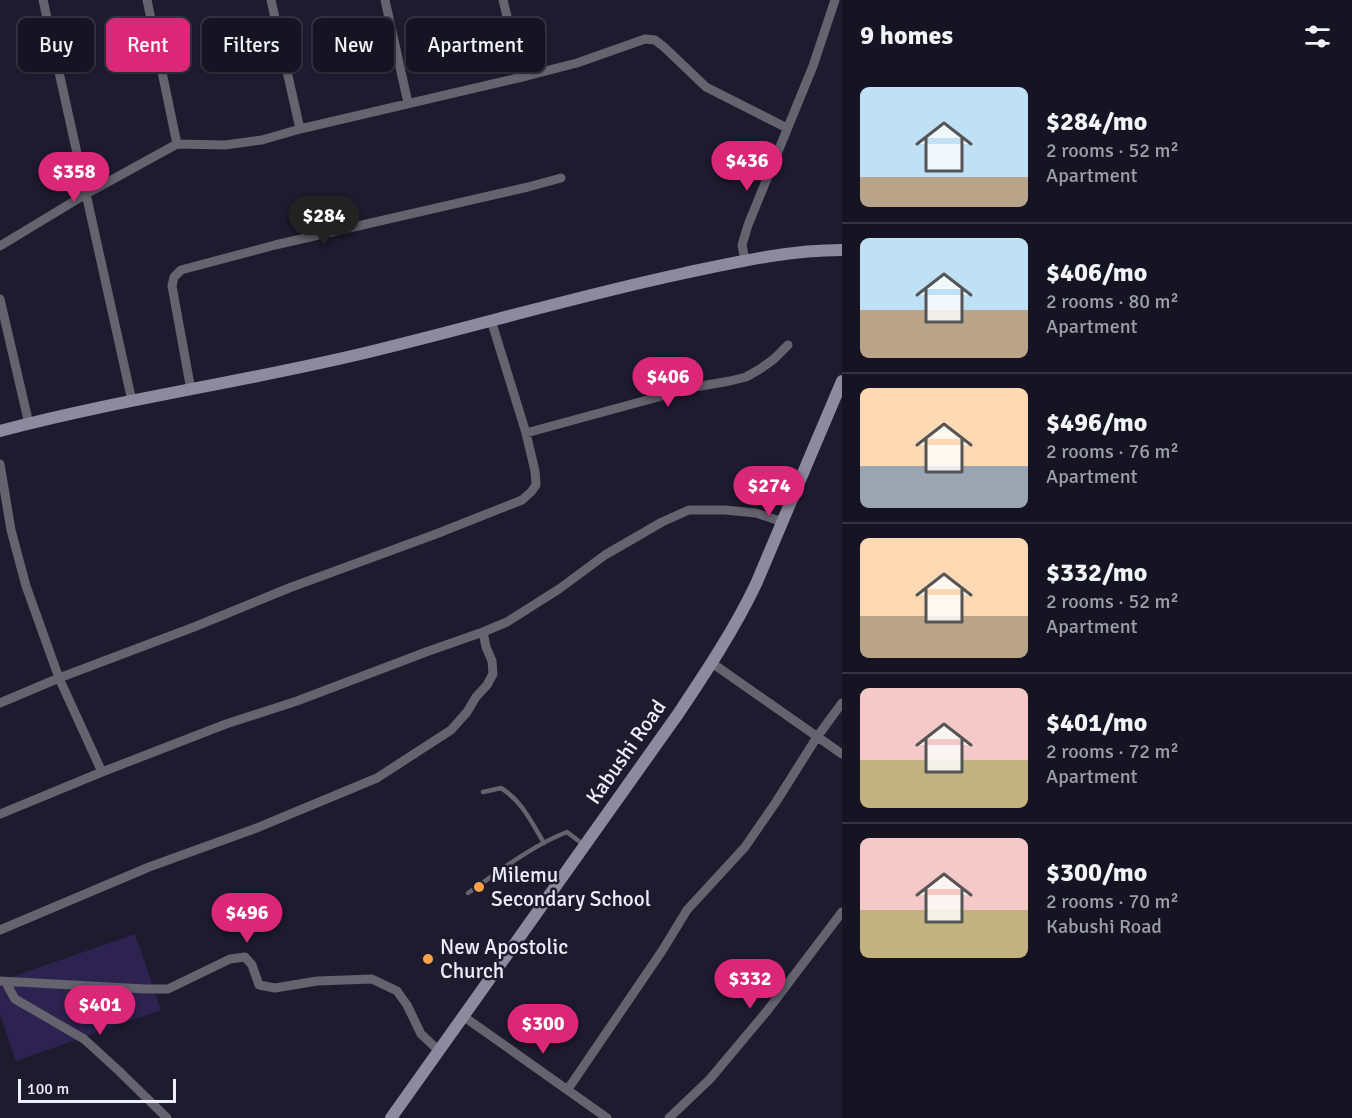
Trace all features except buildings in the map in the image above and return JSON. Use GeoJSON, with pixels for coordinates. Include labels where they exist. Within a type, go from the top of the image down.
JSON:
{"type":"FeatureCollection","features":[{"type":"Feature","properties":{"kind":"street"},"geometry":{"type":"LineString","coordinates":[[43,0],[132,401]]}},
{"type":"Feature","properties":{"kind":"street"},"geometry":{"type":"LineString","coordinates":[[147,0],[177,144]]}},
{"type":"Feature","properties":{"kind":"street"},"geometry":{"type":"LineString","coordinates":[[271,0],[300,129]]}},
{"type":"Feature","properties":{"kind":"street"},"geometry":{"type":"LineString","coordinates":[[386,0],[408,104]]}},
{"type":"Feature","properties":{"kind":"street"},"geometry":{"type":"LineString","coordinates":[[503,0],[522,77]]}},
{"type":"Feature","properties":{"kind":"street"},"geometry":{"type":"LineString","coordinates":[[745,260],[742,245],[748,225],[813,66],[835,0]]}},
{"type":"Feature","properties":{"kind":"street"},"geometry":{"type":"LineString","coordinates":[[0,246],[86,194],[177,144],[225,145],[262,140],[577,63],[645,39],[655,40],[706,87],[787,128]]}},
{"type":"Feature","properties":{"kind":"street"},"geometry":{"type":"LineString","coordinates":[[191,390],[172,286],[174,277],[181,270],[275,245],[561,178]]}},
{"type":"Feature","properties":{"kind":"street"},"geometry":{"type":"LineString","coordinates":[[0,431],[375,351],[623,286],[745,260],[815,250],[842,250]]}},
{"type":"Feature","properties":{"kind":"street"},"geometry":{"type":"LineString","coordinates":[[0,299],[29,424]]}},
{"type":"Feature","properties":{"kind":"street"},"geometry":{"type":"LineString","coordinates":[[0,703],[289,588],[522,500],[536,485],[535,471],[526,433],[491,320]]}},
{"type":"Feature","properties":{"kind":"street"},"geometry":{"type":"LineString","coordinates":[[526,433],[695,387],[746,377],[774,359],[788,345]]}},
{"type":"Feature","properties":{"kind":"street","name":"Kabushi Road"},"geometry":{"type":"LineString","coordinates":[[396,1116],[438,1050],[678,714],[741,617],[842,381]]}},
{"type":"Feature","properties":{"kind":"street"},"geometry":{"type":"LineString","coordinates":[[0,464],[11,530],[26,586],[59,678],[102,772]]}},
{"type":"Feature","properties":{"kind":"street"},"geometry":{"type":"LineString","coordinates":[[0,814],[225,724],[297,701],[507,622],[559,589],[605,555],[662,522],[689,510],[756,513],[783,522]]}},
{"type":"Feature","properties":{"kind":"street"},"geometry":{"type":"LineString","coordinates":[[0,930],[149,867],[254,829],[377,778],[451,730],[487,685],[493,674],[492,661],[483,632]]}},
{"type":"Feature","properties":{"kind":"street"},"geometry":{"type":"LineString","coordinates":[[712,663],[842,754]]}},
{"type":"Feature","properties":{"kind":"street"},"geometry":{"type":"LineString","coordinates":[[568,1089],[662,951],[687,910],[745,847],[842,703]]}},
{"type":"Feature","properties":{"kind":"street"},"geometry":{"type":"LineString","coordinates":[[669,1118],[710,1079],[767,1011],[842,912]]}},
{"type":"Feature","properties":{"kind":"street"},"geometry":{"type":"LineString","coordinates":[[3,981],[168,989],[230,959],[245,957],[252,965],[259,985],[275,988],[317,981],[372,979],[397,991],[407,1005],[421,1034],[438,1050]]}},
{"type":"Feature","properties":{"kind":"street"},"geometry":{"type":"LineString","coordinates":[[3,981],[15,999],[84,1040],[120,1071],[167,1118]]}},
{"type":"Feature","properties":{"kind":"street"},"geometry":{"type":"LineString","coordinates":[[463,1016],[607,1118]]}},
{"type":"Feature","properties":{"kind":"lane"},"geometry":{"type":"LineString","coordinates":[[483,792],[501,788],[512,794],[544,843]]}},
{"type":"Feature","properties":{"kind":"lane"},"geometry":{"type":"LineString","coordinates":[[468,893],[519,858],[567,832],[584,845]]}},
{"type":"Feature","properties":{"kind":"shaded area"},"geometry":{"type":"Polygon","coordinates":[[[135,934],[161,1010],[16,1061],[0,1014],[0,981],[135,934]]]}},
{"type":"Feature","properties":{"kind":"place","name":"Milemu Secondary School"},"geometry":{"type":"Point","coordinates":[479,887]}},
{"type":"Feature","properties":{"kind":"place","name":"New Apostolic Church"},"geometry":{"type":"Point","coordinates":[428,959]}}]}
